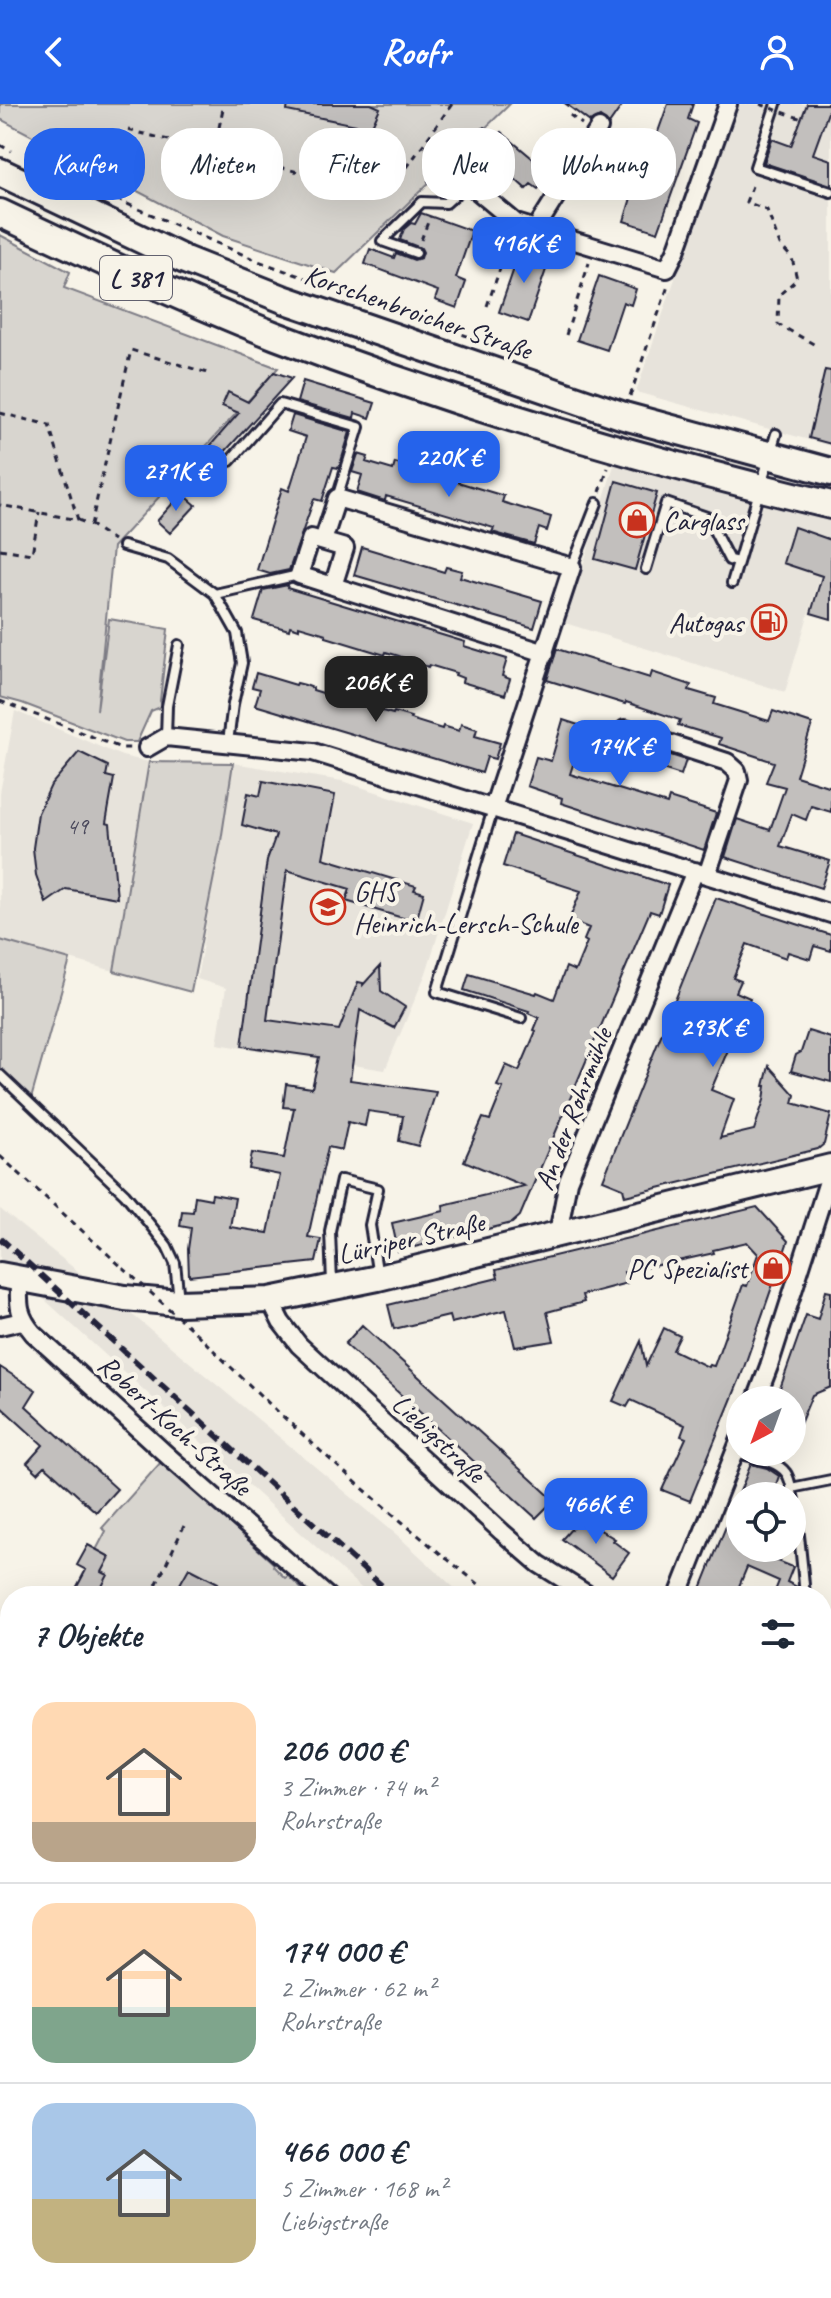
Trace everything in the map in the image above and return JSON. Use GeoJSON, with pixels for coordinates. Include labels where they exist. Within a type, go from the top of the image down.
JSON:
{"type":"FeatureCollection","features":[{"type":"Feature","properties":{"kind":"main road","name":"Korschenbroicher Straße"},"geometry":{"type":"LineString","coordinates":[[7,162],[185,260],[283,299],[624,416],[772,445],[831,472]]}},
{"type":"Feature","properties":{"kind":"main road","name":"L 381"},"geometry":{"type":"LineString","coordinates":[[0,213],[133,276],[275,335],[445,396],[761,488],[831,505]]}},
{"type":"Feature","properties":{"kind":"street"},"geometry":{"type":"LineString","coordinates":[[488,200],[516,223],[667,269],[728,104]]}},
{"type":"Feature","properties":{"kind":"street"},"geometry":{"type":"LineString","coordinates":[[535,230],[554,200]]}},
{"type":"Feature","properties":{"kind":"street"},"geometry":{"type":"LineString","coordinates":[[323,541],[337,498],[572,567],[493,808]]}},
{"type":"Feature","properties":{"kind":"street"},"geometry":{"type":"LineString","coordinates":[[333,586],[345,548],[311,538],[299,575],[333,586],[545,653]]}},
{"type":"Feature","properties":{"kind":"street","name":"An der Rohrmühle"},"geometry":{"type":"LineString","coordinates":[[558,1233],[568,1181],[739,780],[737,771],[727,762],[625,729]]}},
{"type":"Feature","properties":{"kind":"street"},"geometry":{"type":"LineString","coordinates":[[147,748],[166,737],[313,752],[831,914]]}},
{"type":"Feature","properties":{"kind":"street"},"geometry":{"type":"LineString","coordinates":[[761,1386],[831,1170]]}},
{"type":"Feature","properties":{"kind":"street","name":"Lürriper Straße"},"geometry":{"type":"LineString","coordinates":[[10,1276],[125,1298],[179,1303],[270,1300],[378,1278],[831,1170]]}},
{"type":"Feature","properties":{"kind":"street"},"geometry":{"type":"LineString","coordinates":[[0,1326],[22,1321],[10,1276]]}},
{"type":"Feature","properties":{"kind":"street","name":"Liebigstraße"},"geometry":{"type":"LineString","coordinates":[[270,1300],[281,1322],[310,1355],[530,1556],[572,1586]]}},
{"type":"Feature","properties":{"kind":"street","name":"Robert-Koch-Straße"},"geometry":{"type":"LineString","coordinates":[[22,1321],[169,1457],[316,1586]]}},
{"type":"Feature","properties":{"kind":"street"},"geometry":{"type":"LineString","coordinates":[[682,1586],[729,1466]]}},
{"type":"Feature","properties":{"kind":"lane"},"geometry":{"type":"LineString","coordinates":[[776,104],[755,167],[831,192]]}},
{"type":"Feature","properties":{"kind":"lane"},"geometry":{"type":"LineString","coordinates":[[416,253],[382,241],[422,202],[446,203],[449,200]]}},
{"type":"Feature","properties":{"kind":"lane"},"geometry":{"type":"LineString","coordinates":[[230,461],[280,404],[359,427],[337,498]]}},
{"type":"Feature","properties":{"kind":"lane"},"geometry":{"type":"LineString","coordinates":[[732,583],[772,445]]}},
{"type":"Feature","properties":{"kind":"lane"},"geometry":{"type":"LineString","coordinates":[[572,567],[597,503]]}},
{"type":"Feature","properties":{"kind":"lane"},"geometry":{"type":"LineString","coordinates":[[646,569],[666,503],[707,517],[729,560],[738,562]]}},
{"type":"Feature","properties":{"kind":"lane"},"geometry":{"type":"LineString","coordinates":[[123,546],[168,559],[215,594],[237,633],[242,663],[228,742]]}},
{"type":"Feature","properties":{"kind":"lane"},"geometry":{"type":"LineString","coordinates":[[215,594],[299,575]]}},
{"type":"Feature","properties":{"kind":"lane"},"geometry":{"type":"LineString","coordinates":[[166,737],[168,702],[179,645]]}},
{"type":"Feature","properties":{"kind":"lane"},"geometry":{"type":"LineString","coordinates":[[493,808],[437,992],[521,1018]]}},
{"type":"Feature","properties":{"kind":"lane"},"geometry":{"type":"LineString","coordinates":[[0,1075],[125,1194],[167,1246],[175,1263],[179,1303]]}},
{"type":"Feature","properties":{"kind":"lane"},"geometry":{"type":"LineString","coordinates":[[332,1288],[330,1231],[341,1180],[378,1189],[370,1225],[378,1278]]}},
{"type":"Feature","properties":{"kind":"lane"},"geometry":{"type":"LineString","coordinates":[[776,1466],[785,1471],[789,1482]]}},
{"type":"Feature","properties":{"kind":"lane"},"geometry":{"type":"LineString","coordinates":[[806,1485],[831,1480]]}},
{"type":"Feature","properties":{"kind":"lane"},"geometry":{"type":"LineString","coordinates":[[801,1562],[804,1586]]}},
{"type":"Feature","properties":{"kind":"path"},"geometry":{"type":"LineString","coordinates":[[219,128],[224,104]]}},
{"type":"Feature","properties":{"kind":"path"},"geometry":{"type":"LineString","coordinates":[[283,168],[388,194],[452,104]]}},
{"type":"Feature","properties":{"kind":"path"},"geometry":{"type":"LineString","coordinates":[[760,104],[802,119]]}},
{"type":"Feature","properties":{"kind":"path"},"geometry":{"type":"LineString","coordinates":[[0,145],[7,162]]}},
{"type":"Feature","properties":{"kind":"path"},"geometry":{"type":"LineString","coordinates":[[752,186],[746,202],[767,210],[780,245],[792,258],[797,279],[779,295],[778,324],[817,346]]}},
{"type":"Feature","properties":{"kind":"path"},"geometry":{"type":"LineString","coordinates":[[119,200],[258,261],[487,343]]}},
{"type":"Feature","properties":{"kind":"path"},"geometry":{"type":"LineString","coordinates":[[416,253],[436,203]]}},
{"type":"Feature","properties":{"kind":"path"},"geometry":{"type":"LineString","coordinates":[[487,306],[516,223]]}},
{"type":"Feature","properties":{"kind":"path"},"geometry":{"type":"LineString","coordinates":[[566,335],[594,248]]}},
{"type":"Feature","properties":{"kind":"path"},"geometry":{"type":"LineString","coordinates":[[630,396],[669,284],[667,269]]}},
{"type":"Feature","properties":{"kind":"path"},"geometry":{"type":"LineString","coordinates":[[91,525],[131,350],[211,374]]}},
{"type":"Feature","properties":{"kind":"path"},"geometry":{"type":"LineString","coordinates":[[0,413],[49,425],[78,520]]}},
{"type":"Feature","properties":{"kind":"path"},"geometry":{"type":"LineString","coordinates":[[597,503],[609,467]]}},
{"type":"Feature","properties":{"kind":"path"},"geometry":{"type":"LineString","coordinates":[[0,505],[78,520],[123,546]]}},
{"type":"Feature","properties":{"kind":"path"},"geometry":{"type":"LineString","coordinates":[[0,549],[32,554],[39,512]]}},
{"type":"Feature","properties":{"kind":"path"},"geometry":{"type":"LineString","coordinates":[[0,701],[121,748],[147,748]]}},
{"type":"Feature","properties":{"kind":"path"},"geometry":{"type":"LineString","coordinates":[[0,1156],[196,1333],[265,1401],[432,1548],[481,1586]]}},
{"type":"Feature","properties":{"kind":"path"},"geometry":{"type":"LineString","coordinates":[[156,1586],[184,1526]]}},
{"type":"Feature","properties":{"kind":"shaded area"},"geometry":{"type":"Polygon","coordinates":[[[0,104],[510,104],[485,128],[422,128],[422,189],[336,273],[223,236],[145,195],[145,128],[24,128],[24,132],[0,119],[0,104]]]}},
{"type":"Feature","properties":{"kind":"shaded area"},"geometry":{"type":"Polygon","coordinates":[[[735,104],[831,104],[831,446],[636,392],[735,104]]]}},
{"type":"Feature","properties":{"kind":"shaded area"},"geometry":{"type":"Polygon","coordinates":[[[0,235],[70,272],[64,288],[278,368],[113,547],[97,710],[109,619],[168,629],[160,701],[163,706],[151,711],[137,742],[124,742],[0,697],[0,235]]]}},
{"type":"Feature","properties":{"kind":"shaded area"},"geometry":{"type":"Polygon","coordinates":[[[616,459],[831,520],[831,539],[785,692],[565,623],[616,459]]]}},
{"type":"Feature","properties":{"kind":"shaded area"},"geometry":{"type":"Polygon","coordinates":[[[15,711],[122,756],[149,762],[114,971],[0,940],[0,793],[15,711]]]}},
{"type":"Feature","properties":{"kind":"shaded area"},"geometry":{"type":"Polygon","coordinates":[[[149,762],[233,763],[191,992],[114,971],[149,762]]]}},
{"type":"Feature","properties":{"kind":"shaded area","name":"GHS Heinrich-Lersch-Schule"},"geometry":{"type":"Polygon","coordinates":[[[233,763],[342,781],[473,823],[426,973],[385,1070],[217,1044],[226,988],[197,979],[233,763]]]}},
{"type":"Feature","properties":{"kind":"shaded area"},"geometry":{"type":"Polygon","coordinates":[[[0,940],[70,960],[31,1099],[0,1070],[0,940]]]}},
{"type":"Feature","properties":{"kind":"shaded area"},"geometry":{"type":"Polygon","coordinates":[[[0,1209],[397,1535],[452,1586],[359,1586],[0,1259],[0,1209]]]}},
{"type":"Feature","properties":{"kind":"shaded area"},"geometry":{"type":"Polygon","coordinates":[[[162,1461],[274,1564],[285,1578],[288,1576],[298,1586],[77,1586],[106,1531],[102,1528],[162,1461]]]}},
{"type":"Feature","properties":{"kind":"building"},"geometry":{"type":"Polygon","coordinates":[[[288,104],[371,104],[380,108],[371,128],[287,111],[288,104]]]}},
{"type":"Feature","properties":{"kind":"building"},"geometry":{"type":"Polygon","coordinates":[[[566,104],[623,104],[609,124],[600,117],[590,122],[566,104]]]}},
{"type":"Feature","properties":{"kind":"building"},"geometry":{"type":"Polygon","coordinates":[[[668,104],[693,104],[688,119],[697,123],[676,182],[676,128],[659,128],[668,104]]]}},
{"type":"Feature","properties":{"kind":"building"},"geometry":{"type":"Polygon","coordinates":[[[807,104],[831,104],[813,154],[831,160],[831,185],[764,163],[772,139],[791,146],[807,104]]]}},
{"type":"Feature","properties":{"kind":"building"},"geometry":{"type":"Polygon","coordinates":[[[515,144],[531,157],[531,184],[526,189],[516,180],[515,144]]]}},
{"type":"Feature","properties":{"kind":"building"},"geometry":{"type":"Polygon","coordinates":[[[630,200],[669,200],[658,232],[624,221],[630,200]]]}},
{"type":"Feature","properties":{"kind":"building"},"geometry":{"type":"Polygon","coordinates":[[[421,213],[472,231],[456,278],[466,282],[457,308],[435,300],[438,291],[365,264],[370,249],[394,258],[396,253],[414,260],[421,258],[421,248],[400,240],[404,229],[411,223],[415,224],[421,213]]]}},
{"type":"Feature","properties":{"kind":"building"},"geometry":{"type":"Polygon","coordinates":[[[521,248],[550,258],[528,322],[499,312],[521,248]]]}},
{"type":"Feature","properties":{"kind":"building"},"geometry":{"type":"Polygon","coordinates":[[[599,276],[636,289],[631,305],[623,302],[607,350],[577,340],[599,276]]]}},
{"type":"Feature","properties":{"kind":"building"},"geometry":{"type":"Polygon","coordinates":[[[825,370],[831,371],[831,444],[809,438],[825,370]]]}},
{"type":"Feature","properties":{"kind":"building"},"geometry":{"type":"Polygon","coordinates":[[[274,372],[292,378],[221,456],[210,446],[239,413],[222,406],[228,392],[248,402],[274,372]]]}},
{"type":"Feature","properties":{"kind":"building"},"geometry":{"type":"Polygon","coordinates":[[[303,381],[375,403],[370,418],[355,413],[354,418],[297,402],[303,381]]]}},
{"type":"Feature","properties":{"kind":"building"},"geometry":{"type":"Polygon","coordinates":[[[293,415],[350,432],[339,468],[333,467],[322,501],[314,499],[289,570],[270,574],[257,570],[282,488],[289,491],[306,437],[288,431],[293,415]]]}},
{"type":"Feature","properties":{"kind":"building"},"geometry":{"type":"Polygon","coordinates":[[[358,454],[368,457],[366,462],[393,470],[395,463],[504,496],[502,502],[551,517],[547,531],[539,528],[534,544],[492,532],[494,528],[386,496],[385,501],[357,492],[362,475],[352,472],[358,454]]]}},
{"type":"Feature","properties":{"kind":"building"},"geometry":{"type":"Polygon","coordinates":[[[616,481],[657,493],[635,570],[595,559],[616,481]]]}},
{"type":"Feature","properties":{"kind":"building"},"geometry":{"type":"Polygon","coordinates":[[[182,493],[196,505],[170,533],[157,521],[182,493]]]}},
{"type":"Feature","properties":{"kind":"building"},"geometry":{"type":"Polygon","coordinates":[[[794,527],[831,540],[831,619],[811,613],[822,576],[783,563],[794,527]]]}},
{"type":"Feature","properties":{"kind":"building"},"geometry":{"type":"Polygon","coordinates":[[[362,547],[444,572],[446,567],[462,571],[460,577],[542,601],[534,628],[354,575],[362,547]]]}},
{"type":"Feature","properties":{"kind":"building"},"geometry":{"type":"Polygon","coordinates":[[[288,585],[287,588],[465,642],[464,646],[507,659],[502,676],[510,679],[505,695],[462,682],[463,678],[456,673],[386,652],[385,655],[326,637],[326,634],[299,626],[299,629],[290,626],[289,630],[254,620],[263,590],[288,585]]]}},
{"type":"Feature","properties":{"kind":"building"},"geometry":{"type":"Polygon","coordinates":[[[557,649],[650,678],[652,672],[691,685],[689,690],[716,698],[714,704],[769,721],[773,711],[812,724],[796,776],[831,787],[831,812],[811,806],[806,820],[792,814],[780,846],[830,861],[821,888],[725,857],[737,819],[770,830],[785,787],[766,782],[774,762],[719,744],[721,738],[678,725],[680,720],[547,680],[557,649]]]}},
{"type":"Feature","properties":{"kind":"building"},"geometry":{"type":"Polygon","coordinates":[[[256,673],[305,685],[345,700],[346,697],[362,702],[361,705],[411,717],[442,729],[443,726],[459,731],[461,724],[477,729],[475,736],[500,743],[495,759],[487,757],[482,773],[255,705],[260,689],[252,687],[256,673]]]}},
{"type":"Feature","properties":{"kind":"building"},"geometry":{"type":"Polygon","coordinates":[[[563,720],[686,760],[681,775],[580,743],[570,774],[667,804],[669,798],[716,813],[704,850],[561,803],[562,798],[527,786],[536,757],[551,761],[563,720]]]}},
{"type":"Feature","properties":{"kind":"building"},"geometry":{"type":"Polygon","coordinates":[[[79,752],[108,766],[106,776],[114,778],[106,823],[110,824],[117,898],[66,889],[46,903],[36,875],[33,848],[38,813],[51,785],[79,752]]]}},
{"type":"Feature","properties":{"kind":"building"},"geometry":{"type":"Polygon","coordinates":[[[263,781],[335,795],[323,858],[416,886],[414,890],[424,893],[416,922],[346,901],[350,889],[287,870],[267,1020],[339,1030],[358,982],[363,985],[380,966],[381,991],[405,1007],[394,1028],[360,1010],[350,1080],[436,1092],[418,1146],[399,1141],[403,1116],[368,1111],[365,1126],[348,1122],[342,1150],[328,1147],[308,1237],[321,1239],[316,1262],[189,1276],[191,1228],[180,1226],[182,1211],[193,1212],[195,1196],[211,1199],[212,1194],[235,1198],[230,1227],[268,1233],[280,1175],[249,1169],[252,1153],[284,1158],[294,1108],[283,1107],[286,1084],[312,1088],[319,1057],[242,1046],[267,860],[276,835],[242,825],[248,793],[260,796],[263,781]]]}},
{"type":"Feature","properties":{"kind":"building"},"geometry":{"type":"Polygon","coordinates":[[[513,834],[668,885],[659,914],[650,911],[520,1216],[512,1223],[398,1251],[392,1223],[444,1211],[443,1205],[524,1186],[464,1161],[483,1118],[490,1120],[503,1088],[497,1086],[506,1065],[519,1071],[539,1018],[529,1011],[464,990],[469,974],[554,999],[566,967],[575,971],[587,942],[584,940],[589,928],[569,920],[581,891],[503,866],[513,834]]]}},
{"type":"Feature","properties":{"kind":"building"},"geometry":{"type":"Polygon","coordinates":[[[716,898],[831,935],[831,951],[814,946],[810,959],[788,952],[786,958],[747,944],[733,978],[741,981],[736,992],[750,998],[711,1090],[734,1099],[720,1138],[754,1130],[764,1100],[769,1066],[795,1095],[793,1103],[831,1114],[824,1144],[818,1149],[625,1196],[623,1188],[603,1180],[716,898]]]}},
{"type":"Feature","properties":{"kind":"building"},"geometry":{"type":"Polygon","coordinates":[[[808,1031],[831,1038],[831,1082],[791,1071],[808,1031]]]}},
{"type":"Feature","properties":{"kind":"building"},"geometry":{"type":"Polygon","coordinates":[[[757,1207],[788,1241],[737,1386],[726,1386],[726,1413],[690,1501],[662,1490],[686,1438],[681,1436],[685,1425],[631,1400],[627,1407],[613,1401],[641,1341],[646,1366],[664,1328],[680,1336],[673,1350],[708,1367],[714,1366],[743,1285],[747,1286],[758,1254],[747,1242],[713,1250],[714,1253],[624,1272],[627,1283],[582,1295],[584,1302],[547,1312],[554,1341],[515,1347],[506,1310],[451,1323],[449,1316],[394,1329],[388,1305],[498,1278],[496,1270],[757,1207]]]}},
{"type":"Feature","properties":{"kind":"building"},"geometry":{"type":"Polygon","coordinates":[[[826,1290],[831,1291],[831,1387],[812,1395],[806,1409],[806,1386],[781,1386],[806,1315],[818,1319],[826,1290]]]}},
{"type":"Feature","properties":{"kind":"building"},"geometry":{"type":"Polygon","coordinates":[[[362,1325],[554,1500],[536,1518],[345,1344],[362,1325]]]}},
{"type":"Feature","properties":{"kind":"building"},"geometry":{"type":"Polygon","coordinates":[[[0,1367],[36,1390],[26,1406],[117,1489],[96,1512],[45,1466],[38,1473],[27,1463],[43,1445],[0,1406],[0,1367]]]}},
{"type":"Feature","properties":{"kind":"building"},"geometry":{"type":"Polygon","coordinates":[[[750,1466],[767,1468],[779,1476],[777,1482],[744,1482],[750,1466]]]}},
{"type":"Feature","properties":{"kind":"building"},"geometry":{"type":"Polygon","coordinates":[[[581,1518],[615,1539],[613,1541],[629,1553],[612,1576],[562,1539],[581,1518]]]}},
{"type":"Feature","properties":{"kind":"building"},"geometry":{"type":"Polygon","coordinates":[[[726,1526],[726,1562],[780,1562],[793,1567],[787,1582],[795,1586],[777,1586],[779,1581],[747,1567],[739,1586],[702,1586],[726,1526]]]}},
{"type":"Feature","properties":{"kind":"building"},"geometry":{"type":"Polygon","coordinates":[[[88,1545],[110,1557],[102,1572],[108,1575],[102,1586],[77,1586],[86,1570],[77,1565],[88,1545]]]}},
{"type":"Feature","properties":{"kind":"building"},"geometry":{"type":"Polygon","coordinates":[[[189,1568],[218,1583],[217,1586],[180,1584],[189,1568]]]}},
{"type":"Feature","properties":{"kind":"railway"},"geometry":{"type":"LineString","coordinates":[[0,1238],[382,1586]]}},
{"type":"Feature","properties":{"kind":"place","name":"Carglass"},"geometry":{"type":"Point","coordinates":[637,520]}},
{"type":"Feature","properties":{"kind":"place","name":"Autogas"},"geometry":{"type":"Point","coordinates":[769,622]}},
{"type":"Feature","properties":{"kind":"place","name":"GHS Heinrich-Lersch-Schule"},"geometry":{"type":"Point","coordinates":[328,907]}},
{"type":"Feature","properties":{"kind":"place","name":"PC Spezialist"},"geometry":{"type":"Point","coordinates":[773,1268]}}]}
